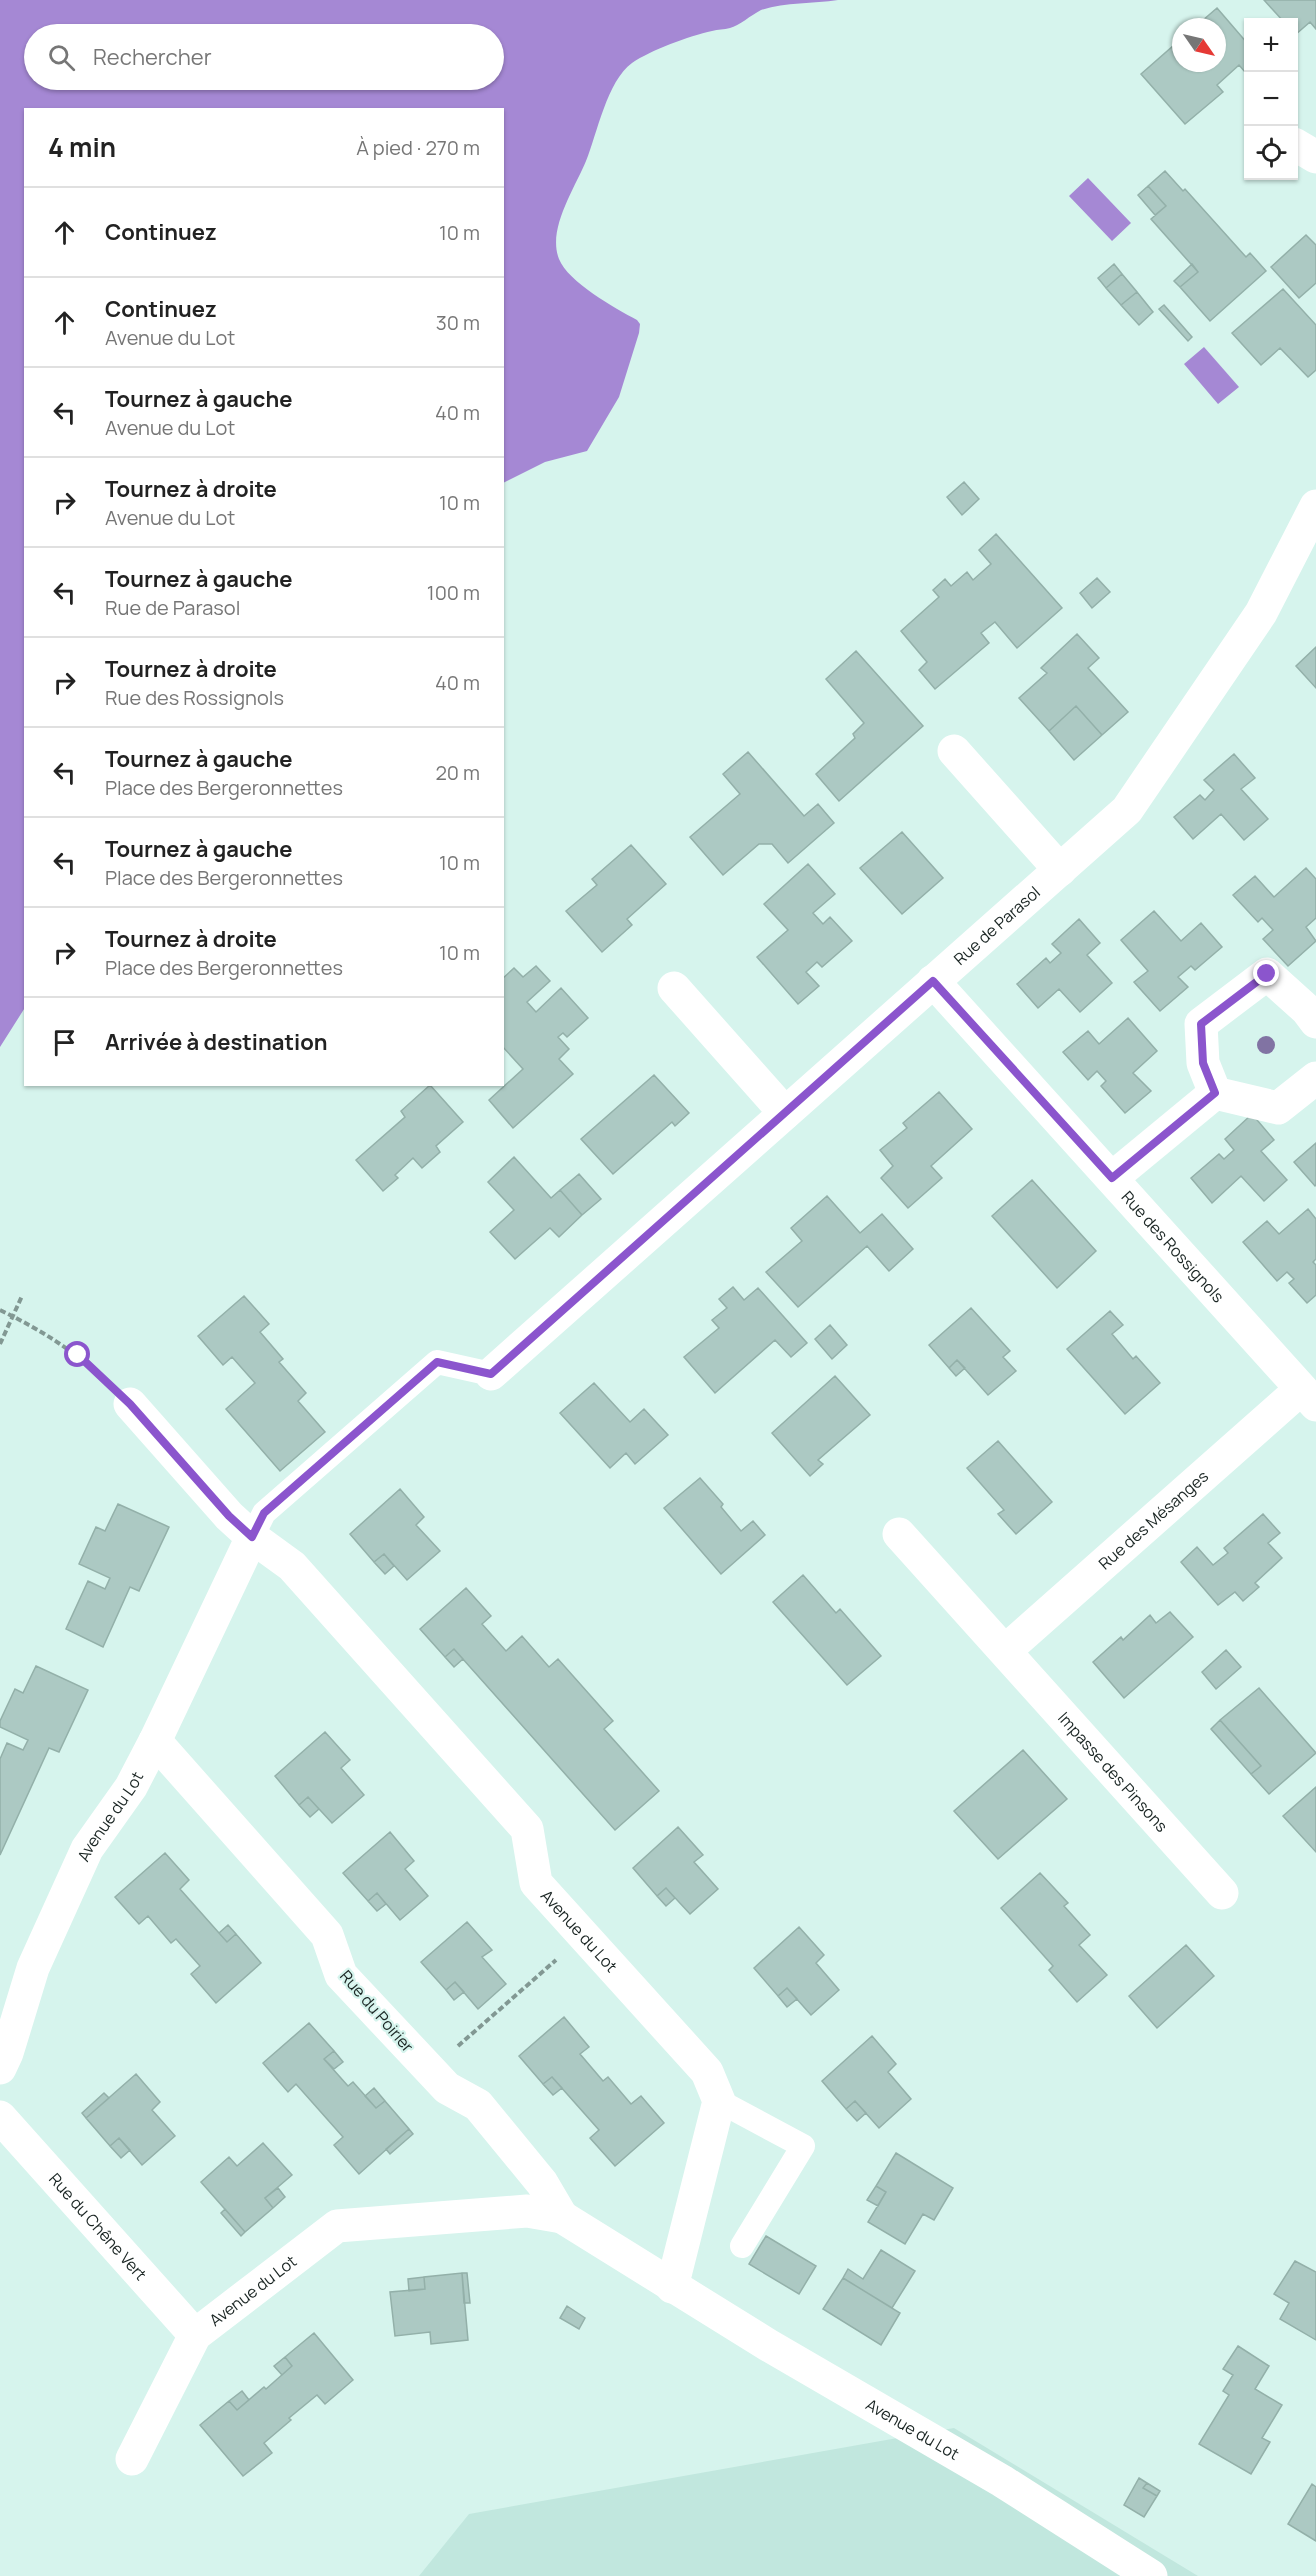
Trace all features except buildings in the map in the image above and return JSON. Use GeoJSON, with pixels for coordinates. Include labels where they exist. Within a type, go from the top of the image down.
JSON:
{"type":"FeatureCollection","features":[{"type":"Feature","properties":{"kind":"street"},"geometry":{"type":"LineString","coordinates":[[1298,147],[1316,157]]}},
{"type":"Feature","properties":{"kind":"street","name":"Rue de Parasol"},"geometry":{"type":"LineString","coordinates":[[491,1374],[1127,810],[1261,613],[1316,506]]}},
{"type":"Feature","properties":{"kind":"street"},"geometry":{"type":"LineString","coordinates":[[954,751],[1060,870]]}},
{"type":"Feature","properties":{"kind":"street"},"geometry":{"type":"LineString","coordinates":[[1215,1093],[1203,1063],[1201,1024],[1267,974],[1307,1010],[1316,1022]]}},
{"type":"Feature","properties":{"kind":"street","name":"Rue des Rossignols"},"geometry":{"type":"LineString","coordinates":[[933,981],[1309,1397]]}},
{"type":"Feature","properties":{"kind":"street"},"geometry":{"type":"LineString","coordinates":[[674,988],[785,1113]]}},
{"type":"Feature","properties":{"kind":"street"},"geometry":{"type":"LineString","coordinates":[[1215,1093],[1278,1108],[1316,1078]]}},
{"type":"Feature","properties":{"kind":"street"},"geometry":{"type":"LineString","coordinates":[[1112,1178],[1215,1093]]}},
{"type":"Feature","properties":{"kind":"street","name":"Rue des Mésanges"},"geometry":{"type":"LineString","coordinates":[[1005,1651],[1309,1397]]}},
{"type":"Feature","properties":{"kind":"street","name":"Avenue du Lot"},"geometry":{"type":"LineString","coordinates":[[130,1404],[229,1516],[252,1537],[292,1566],[527,1828],[536,1882],[707,2072],[719,2101]]}},
{"type":"Feature","properties":{"kind":"street","name":"Impasse des Pinsons"},"geometry":{"type":"LineString","coordinates":[[899,1534],[1222,1893]]}},
{"type":"Feature","properties":{"kind":"street","name":"Avenue du Lot"},"geometry":{"type":"LineString","coordinates":[[0,2068],[7,2053],[33,1968],[87,1849],[130,1787],[155,1741],[252,1537]]}},
{"type":"Feature","properties":{"kind":"street","name":"Rue du Poirier"},"geometry":{"type":"LineString","coordinates":[[155,1741],[327,1935],[341,1974],[447,2088],[478,2105],[543,2183],[562,2217]]}},
{"type":"Feature","properties":{"kind":"street"},"geometry":{"type":"LineString","coordinates":[[672,2287],[719,2101]]}},
{"type":"Feature","properties":{"kind":"street","name":"Rue du Chêne Vert"},"geometry":{"type":"LineString","coordinates":[[0,2117],[195,2335]]}},
{"type":"Feature","properties":{"kind":"street","name":"Avenue du Lot"},"geometry":{"type":"LineString","coordinates":[[132,2459],[195,2335],[337,2226],[526,2211],[562,2217],[672,2287],[1002,2481],[1151,2576]]}},
{"type":"Feature","properties":{"kind":"lane","name":"Avenue du Lot"},"geometry":{"type":"LineString","coordinates":[[252,1537],[264,1513],[437,1362],[491,1374]]}},
{"type":"Feature","properties":{"kind":"lane"},"geometry":{"type":"LineString","coordinates":[[719,2101],[803,2146],[742,2246]]}},
{"type":"Feature","properties":{"kind":"path"},"geometry":{"type":"LineString","coordinates":[[0,1344],[22,1296]]}},
{"type":"Feature","properties":{"kind":"path"},"geometry":{"type":"LineString","coordinates":[[0,1310],[40,1329],[78,1355],[130,1404]]}},
{"type":"Feature","properties":{"kind":"path"},"geometry":{"type":"LineString","coordinates":[[430,2070],[584,1935]]}},
{"type":"Feature","properties":{"kind":"shaded area"},"geometry":{"type":"Polygon","coordinates":[[[0,0],[838,0],[761,10],[734,27],[692,36],[660,48],[640,58],[623,71],[609,95],[586,161],[559,222],[556,247],[559,259],[572,277],[593,294],[637,320],[640,324],[639,333],[619,397],[587,451],[545,462],[504,482],[504,108],[24,108],[24,1009],[0,1047],[0,0]]]}},
{"type":"Feature","properties":{"kind":"shaded area"},"geometry":{"type":"Polygon","coordinates":[[[1088,178],[1131,223],[1112,241],[1069,196],[1088,178]]]}},
{"type":"Feature","properties":{"kind":"shaded area"},"geometry":{"type":"Polygon","coordinates":[[[1204,347],[1239,387],[1218,404],[1184,364],[1204,347]]]}},
{"type":"Feature","properties":{"kind":"shaded area"},"geometry":{"type":"Polygon","coordinates":[[[954,2428],[1198,2576],[419,2576],[469,2514],[954,2428]]]}},
{"type":"Feature","properties":{"kind":"route"},"geometry":{"type":"LineString","coordinates":[[78,1355],[130,1404],[229,1516],[252,1537],[264,1513],[437,1362],[491,1374],[933,981],[1112,1178],[1215,1093],[1203,1063],[1201,1024],[1267,974]]}}]}
